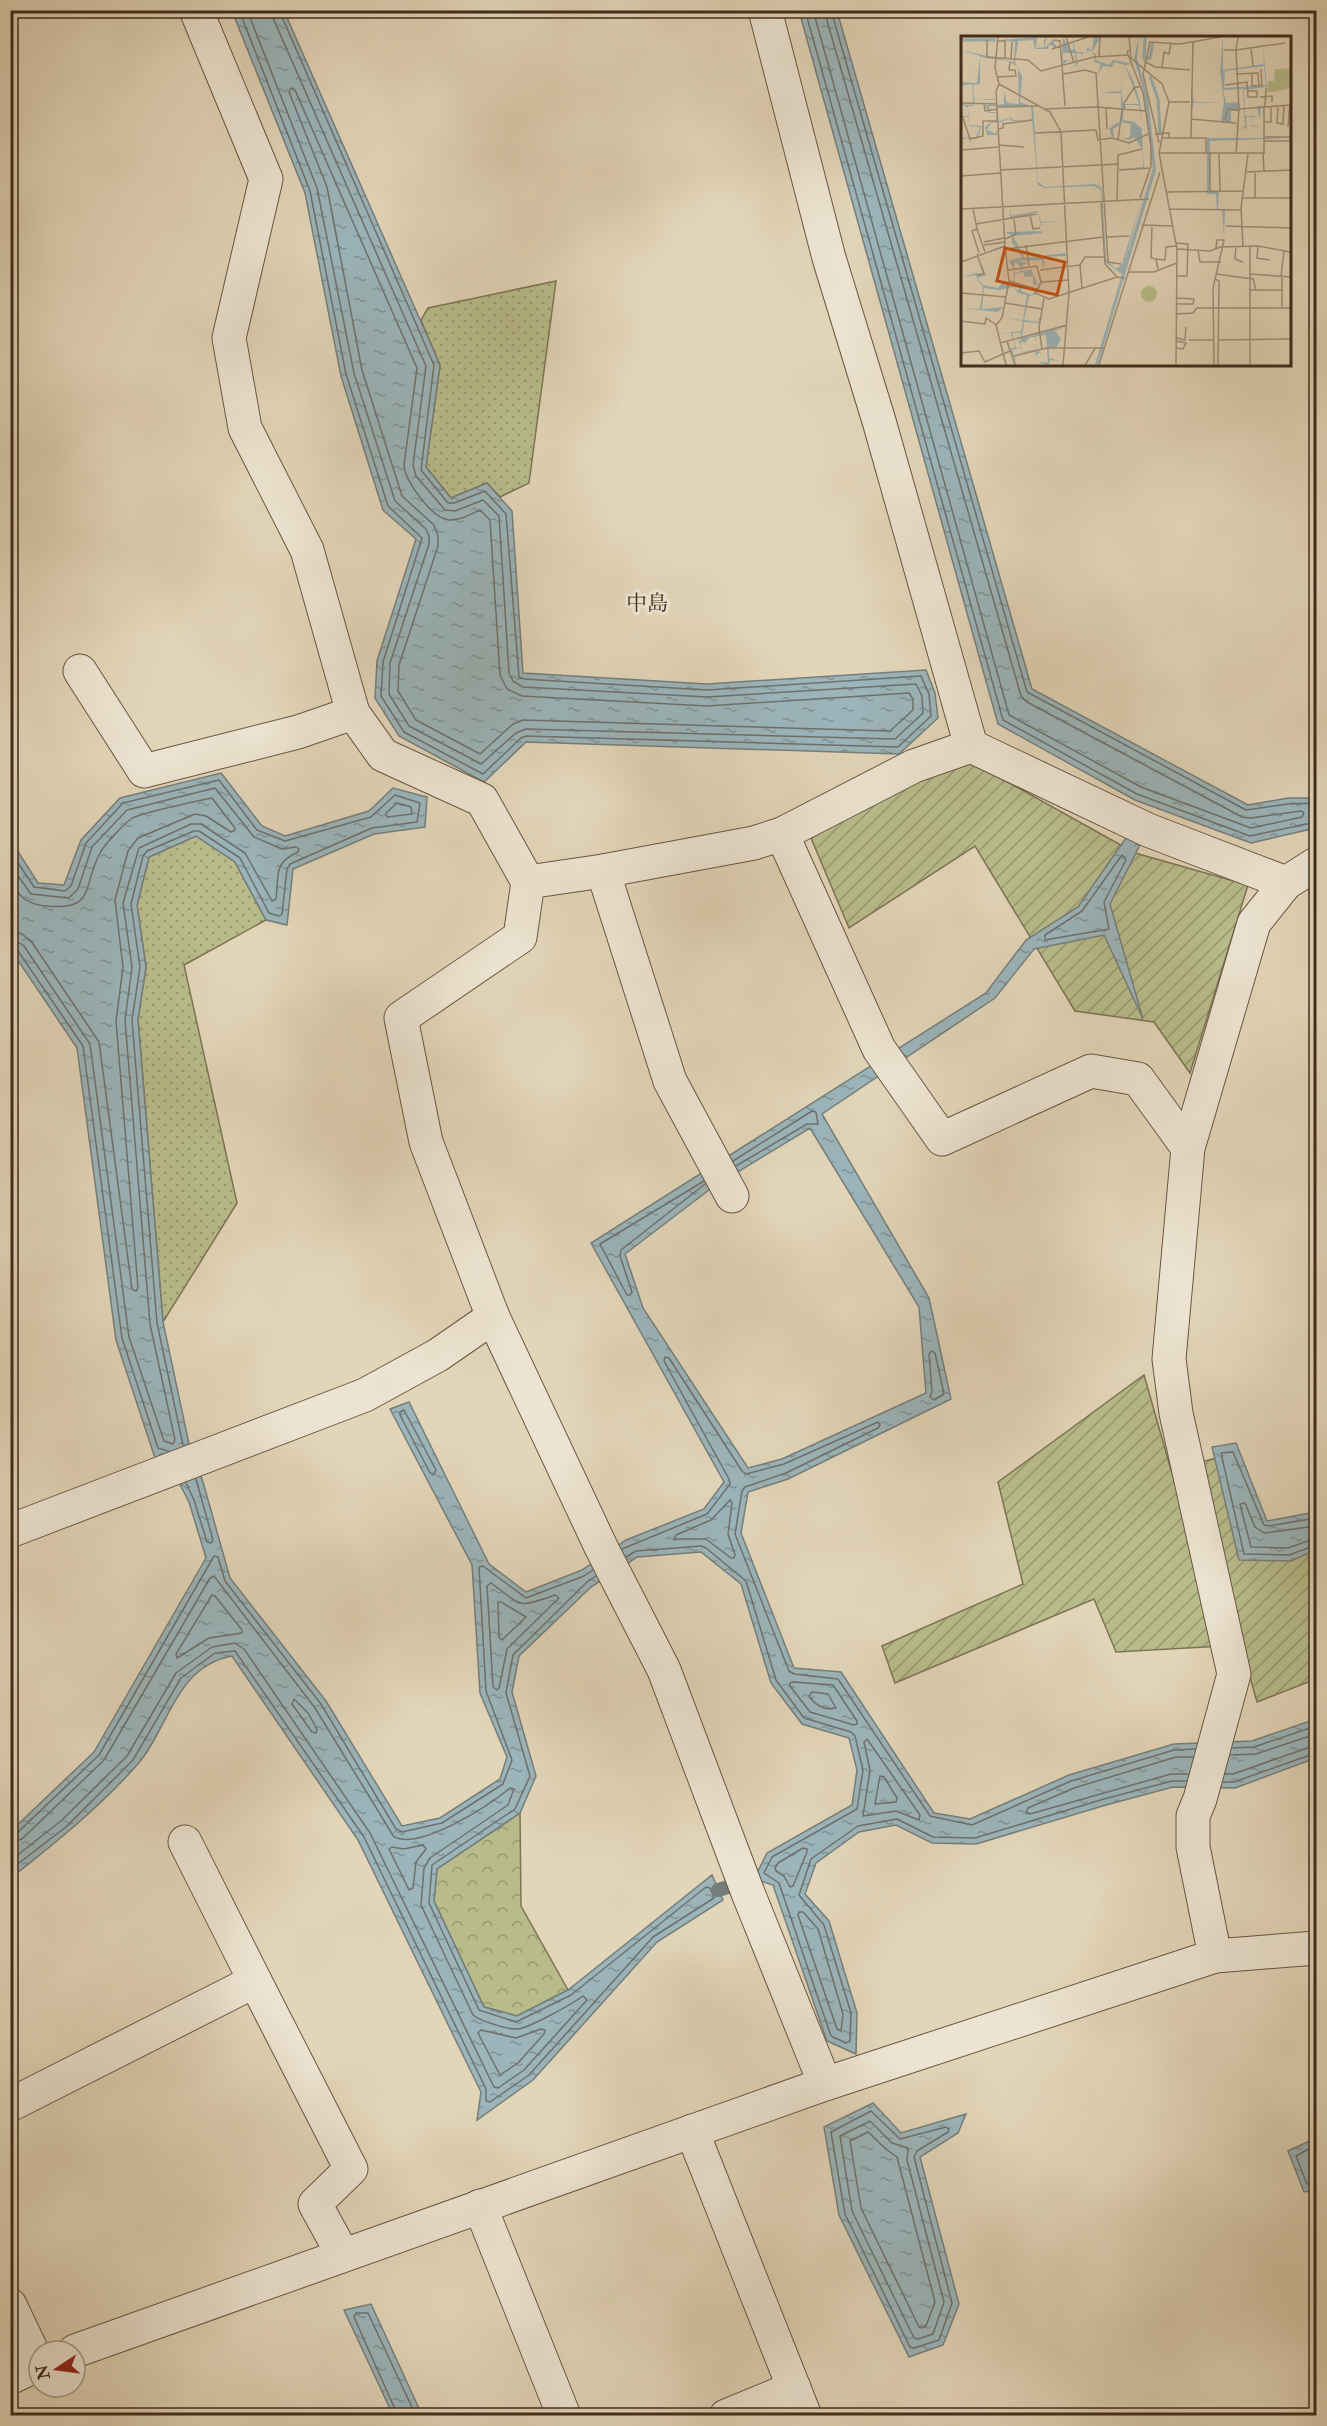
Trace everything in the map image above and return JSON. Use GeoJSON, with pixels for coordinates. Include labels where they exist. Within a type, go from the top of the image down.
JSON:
{"type":"FeatureCollection","features":[{"type":"Feature","properties":{"kind":"street"},"geometry":{"type":"LineString","coordinates":[[196,10],[266,179],[229,338],[245,428],[307,550],[353,712],[383,755],[482,800],[528,882],[520,937],[401,1018],[426,1142],[493,1317],[601,1547],[664,1670],[744,1881],[825,2084]]}},
{"type":"Feature","properties":{"kind":"street"},"geometry":{"type":"LineString","coordinates":[[765,10],[829,258],[879,421],[971,746]]}},
{"type":"Feature","properties":{"kind":"street"},"geometry":{"type":"LineString","coordinates":[[80,671],[144,771],[298,732],[353,712]]}},
{"type":"Feature","properties":{"kind":"street"},"geometry":{"type":"LineString","coordinates":[[528,882],[603,871],[754,843],[782,834],[914,766],[971,746],[1148,830],[1286,883]]}},
{"type":"Feature","properties":{"kind":"street"},"geometry":{"type":"LineString","coordinates":[[782,834],[879,1049],[942,1139],[1091,1071],[1138,1079],[1188,1149]]}},
{"type":"Feature","properties":{"kind":"street"},"geometry":{"type":"LineString","coordinates":[[1215,1956],[1192,1848],[1193,1816],[1220,1730],[1234,1674],[1176,1413],[1169,1359],[1188,1149],[1254,923],[1286,883],[1317,864]]}},
{"type":"Feature","properties":{"kind":"street"},"geometry":{"type":"LineString","coordinates":[[603,871],[670,1081],[732,1196]]}},
{"type":"Feature","properties":{"kind":"street"},"geometry":{"type":"LineString","coordinates":[[10,1531],[365,1395],[438,1355],[493,1317]]}},
{"type":"Feature","properties":{"kind":"street"},"geometry":{"type":"LineString","coordinates":[[185,1842],[351,2169],[315,2204],[343,2254]]}},
{"type":"Feature","properties":{"kind":"street"},"geometry":{"type":"LineString","coordinates":[[87,2347],[825,2084],[1215,1956],[1317,1948]]}},
{"type":"Feature","properties":{"kind":"street"},"geometry":{"type":"LineString","coordinates":[[10,2105],[255,1981]]}},
{"type":"Feature","properties":{"kind":"street"},"geometry":{"type":"LineString","coordinates":[[692,2131],[800,2402],[726,2415]]}},
{"type":"Feature","properties":{"kind":"street"},"geometry":{"type":"LineString","coordinates":[[480,2206],[564,2415]]}},
{"type":"Feature","properties":{"kind":"street"},"geometry":{"type":"LineString","coordinates":[[10,2304],[27,2339]]}},
{"type":"Feature","properties":{"kind":"street"},"geometry":{"type":"LineString","coordinates":[[10,2378],[27,2370]]}},
{"type":"Feature","properties":{"kind":"green space"},"geometry":{"type":"Polygon","coordinates":[[[556,281],[529,483],[500,497],[487,483],[451,498],[426,467],[440,365],[421,320],[428,308],[556,281]]]}},
{"type":"Feature","properties":{"kind":"green space"},"geometry":{"type":"Polygon","coordinates":[[[968,760],[1135,853],[1248,885],[1190,1073],[1154,1022],[1075,1011],[975,846],[849,928],[811,838],[926,765],[968,760]]]}},
{"type":"Feature","properties":{"kind":"green space"},"geometry":{"type":"Polygon","coordinates":[[[196,836],[235,862],[266,920],[184,965],[237,1203],[163,1322],[138,1019],[146,967],[137,905],[149,857],[196,836]]]}},
{"type":"Feature","properties":{"kind":"green space"},"geometry":{"type":"Polygon","coordinates":[[[1144,1375],[1171,1470],[1224,1456],[1250,1539],[1316,1545],[1316,1679],[1257,1702],[1241,1645],[1116,1652],[1094,1599],[895,1683],[882,1646],[1023,1584],[998,1482],[1144,1375]]]}},
{"type":"Feature","properties":{"kind":"green space"},"geometry":{"type":"Polygon","coordinates":[[[520,1813],[521,1906],[568,1990],[517,2016],[484,2007],[434,1901],[437,1869],[520,1813]]]}},
{"type":"Feature","properties":{"kind":"water"},"geometry":{"type":"Polygon","coordinates":[[[232,11],[284,11],[440,365],[426,467],[451,498],[487,483],[512,511],[523,673],[707,684],[926,670],[935,693],[938,718],[899,754],[526,742],[484,782],[399,736],[375,698],[377,661],[416,539],[383,510],[341,376],[305,193],[232,11]]]}},
{"type":"Feature","properties":{"kind":"water"},"geometry":{"type":"Polygon","coordinates":[[[799,11],[837,11],[1032,689],[1248,805],[1288,798],[1316,798],[1316,830],[1251,843],[1135,800],[998,724],[799,11]]]}},
{"type":"Feature","properties":{"kind":"water"},"geometry":{"type":"Polygon","coordinates":[[[221,773],[262,826],[285,836],[369,811],[393,788],[427,797],[425,827],[374,834],[293,869],[287,925],[266,920],[235,862],[196,836],[149,857],[137,905],[146,967],[138,1019],[163,1322],[189,1444],[203,1482],[230,1578],[326,1701],[402,1826],[440,1818],[500,1779],[507,1757],[480,1693],[472,1565],[390,1409],[409,1402],[489,1564],[526,1592],[582,1570],[626,1540],[704,1509],[724,1482],[591,1243],[986,993],[1026,940],[1078,907],[1130,832],[1142,841],[1110,904],[1143,1019],[1104,935],[1034,949],[995,998],[822,1114],[929,1298],[951,1399],[788,1479],[748,1492],[741,1533],[794,1668],[841,1672],[934,1813],[970,1819],[1069,1775],[1174,1744],[1252,1741],[1316,1719],[1316,1758],[1235,1788],[1173,1787],[976,1844],[932,1843],[896,1825],[859,1832],[816,1863],[805,1894],[829,1921],[857,2013],[856,2054],[827,2041],[773,1885],[754,1879],[767,1853],[852,1805],[857,1770],[849,1738],[802,1724],[771,1683],[741,1584],[701,1552],[637,1557],[591,1587],[519,1656],[512,1692],[536,1776],[520,1813],[437,1869],[434,1901],[484,2007],[517,2016],[568,1990],[712,1875],[723,1900],[657,1942],[533,2080],[477,2120],[481,2092],[358,1840],[232,1656],[213,1662],[197,1673],[175,1701],[148,1750],[137,1765],[92,1810],[11,1878],[11,1831],[94,1752],[206,1558],[189,1502],[165,1456],[155,1458],[116,1340],[77,1048],[11,950],[10,839],[38,883],[64,885],[81,840],[120,798],[221,773]],[[810,1128],[713,1187],[625,1254],[643,1308],[748,1468],[782,1459],[926,1393],[919,1307],[810,1128]]]}},
{"type":"Feature","properties":{"kind":"water"},"geometry":{"type":"Polygon","coordinates":[[[1236,1443],[1267,1521],[1316,1512],[1316,1550],[1291,1561],[1239,1560],[1212,1447],[1236,1443]]]}},
{"type":"Feature","properties":{"kind":"water"},"geometry":{"type":"Polygon","coordinates":[[[873,2103],[901,2133],[966,2114],[958,2133],[920,2157],[959,2304],[943,2345],[909,2357],[839,2215],[824,2127],[873,2103]]]}},
{"type":"Feature","properties":{"kind":"water"},"geometry":{"type":"Polygon","coordinates":[[[1316,2138],[1316,2190],[1304,2192],[1288,2151],[1316,2138]]]}},
{"type":"Feature","properties":{"kind":"water"},"geometry":{"type":"Polygon","coordinates":[[[371,2304],[422,2415],[393,2415],[344,2310],[371,2304]]]}},
{"type":"Feature","properties":{"kind":"waterway"},"geometry":{"type":"LineString","coordinates":[[718,1890],[745,1882]]}},
{"type":"Feature","properties":{"kind":"district","name":"中島"},"geometry":{"type":"Point","coordinates":[647,603]}}]}
